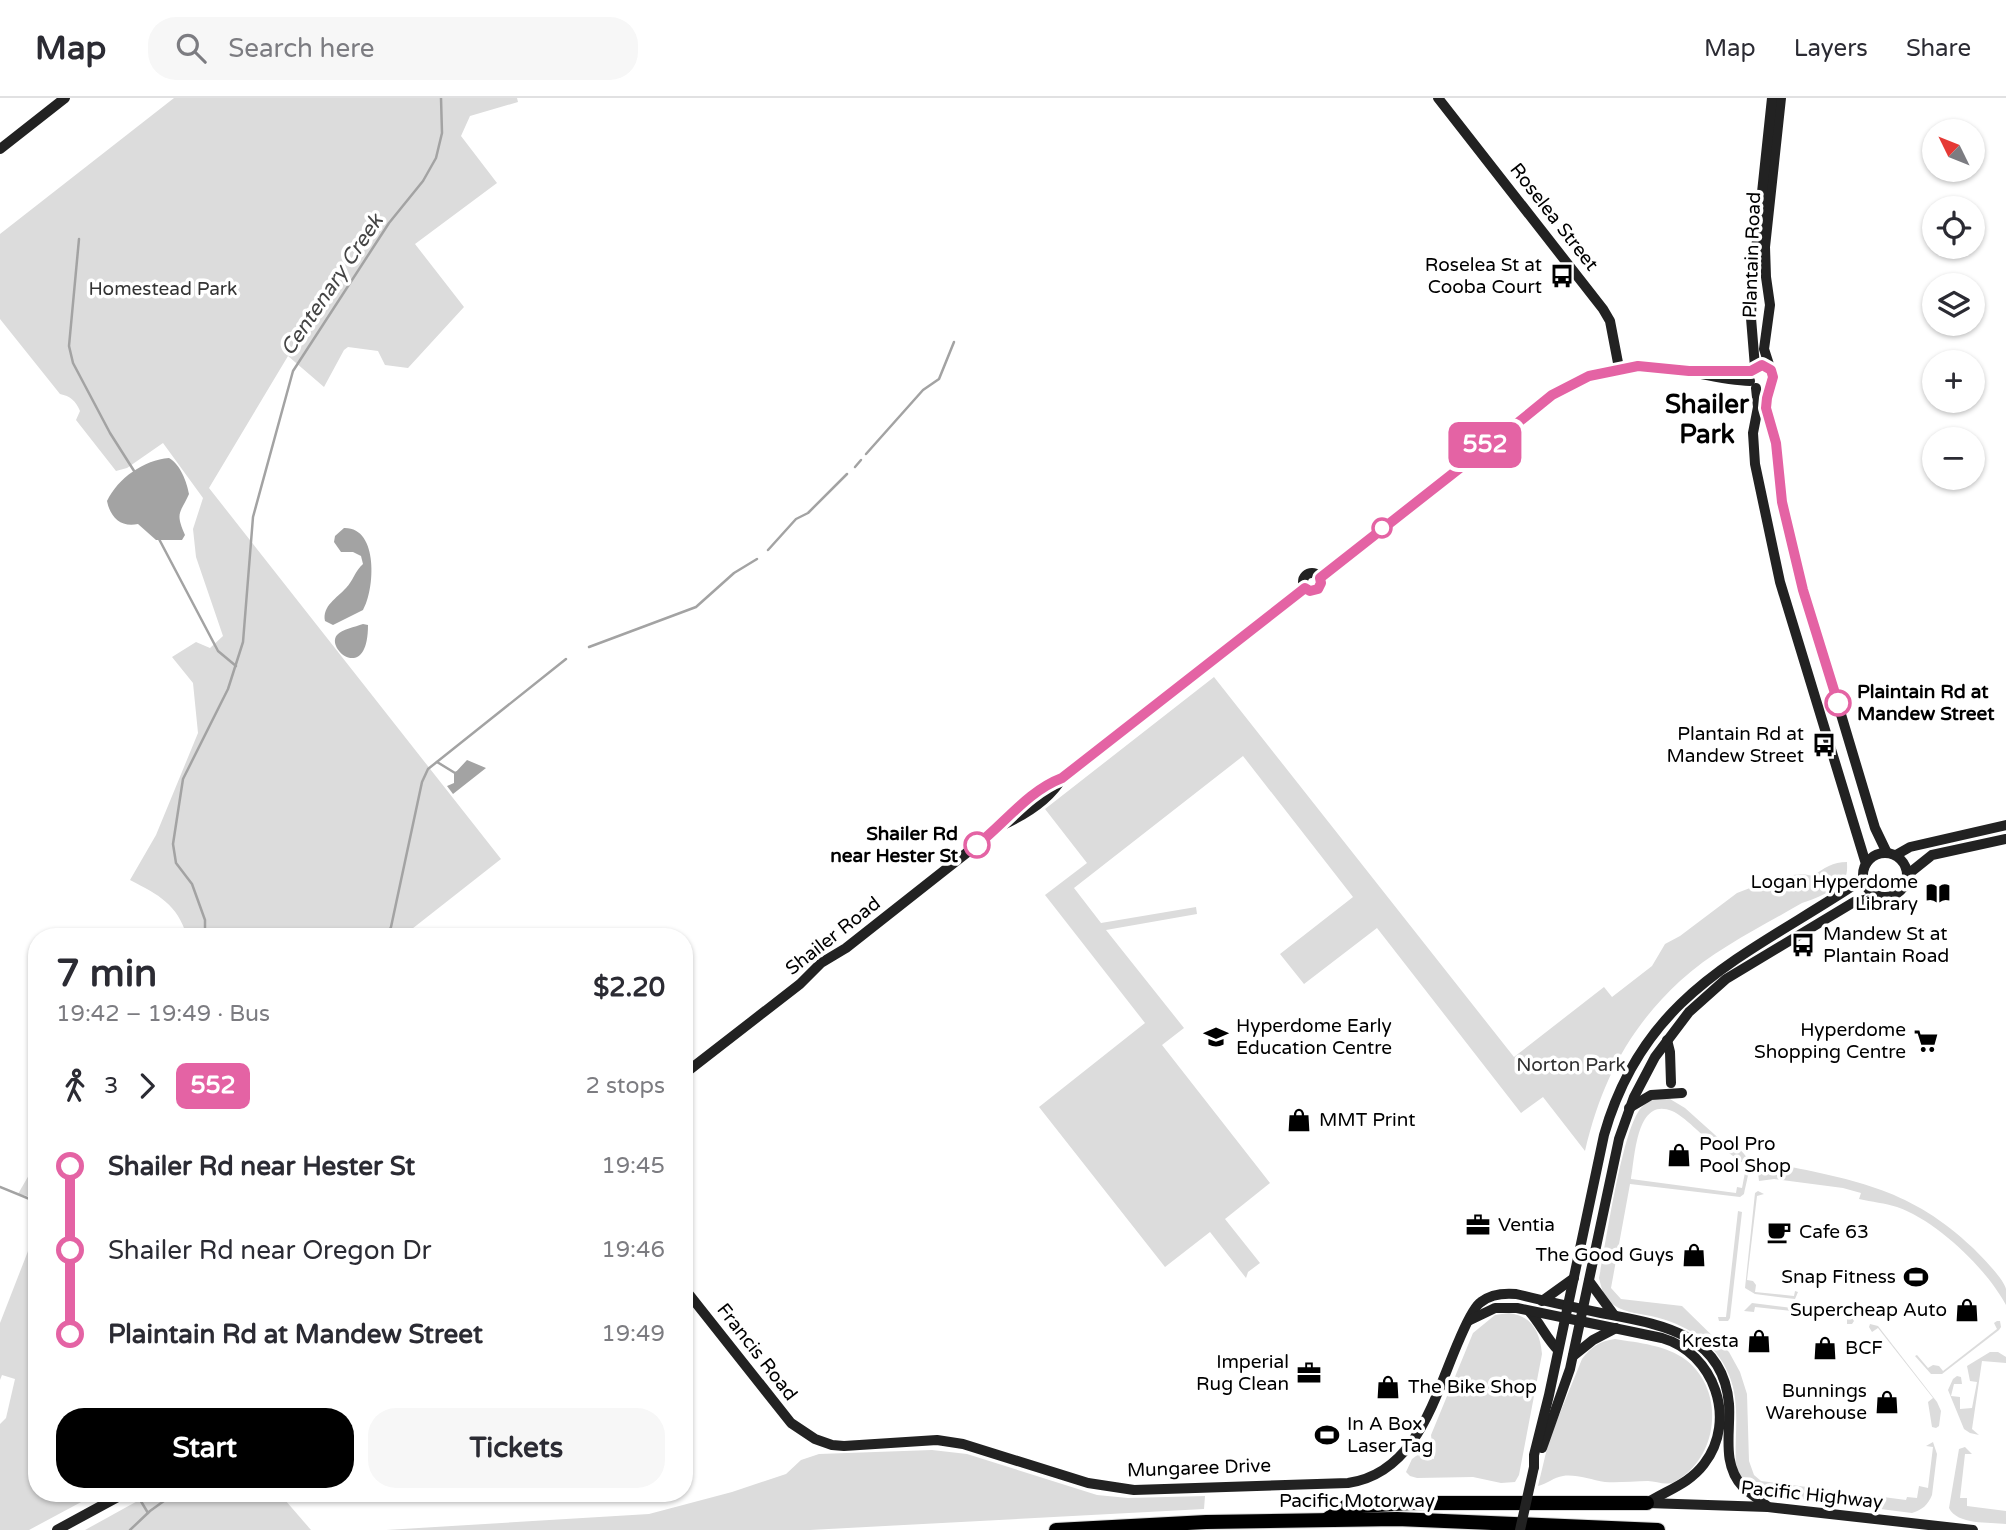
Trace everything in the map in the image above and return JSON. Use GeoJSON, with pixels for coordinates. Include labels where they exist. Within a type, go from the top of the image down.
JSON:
{"type":"FeatureCollection","features":[{"type":"Feature","properties":{"kind":"highway"},"geometry":{"type":"LineString","coordinates":[[1326,1520],[1345,1507],[1409,1503],[1647,1503]]}},
{"type":"Feature","properties":{"kind":"highway","name":"Pacific Motorway"},"geometry":{"type":"LineString","coordinates":[[1056,1530],[1206,1522],[1326,1520],[1476,1521],[1658,1530]]}},
{"type":"Feature","properties":{"kind":"street"},"geometry":{"type":"LineString","coordinates":[[0,149],[65,98]]}},
{"type":"Feature","properties":{"kind":"street","name":"Roselea Street"},"geometry":{"type":"LineString","coordinates":[[1438,98],[1603,309],[1610,321],[1619,368]]}},
{"type":"Feature","properties":{"kind":"street","name":"Plantain Road"},"geometry":{"type":"LineString","coordinates":[[1772,98],[1752,287],[1753,377],[1758,408],[1753,433],[1755,464],[1780,582],[1866,864]]}},
{"type":"Feature","properties":{"kind":"street","name":"Plantain Road"},"geometry":{"type":"LineString","coordinates":[[1771,370],[1764,349],[1770,305],[1765,247],[1781,98]]}},
{"type":"Feature","properties":{"kind":"street"},"geometry":{"type":"LineString","coordinates":[[1520,1530],[1534,1467],[1564,1388],[1573,1356],[1619,1139],[1643,1078],[1667,1040],[1698,1004],[1739,971],[1854,902],[1892,897],[1899,893],[1904,888],[1907,875],[1903,863],[1891,854],[1875,828],[1793,554],[1782,502],[1774,430],[1766,408],[1773,377],[1771,370],[1762,365],[1753,377],[1732,380],[1655,367],[1619,368]]}},
{"type":"Feature","properties":{"kind":"street","name":"Shailer Road"},"geometry":{"type":"LineString","coordinates":[[693,1067],[800,984],[821,963],[845,948],[1002,825],[1033,795],[1051,782],[1062,778],[1305,588],[1304,580],[1307,575],[1313,573],[1320,578],[1465,464],[1478,450],[1499,438],[1552,395],[1589,376],[1619,368]]}},
{"type":"Feature","properties":{"kind":"street"},"geometry":{"type":"LineString","coordinates":[[1753,377],[1764,388],[1771,384]]}},
{"type":"Feature","properties":{"kind":"street"},"geometry":{"type":"LineString","coordinates":[[1880,897],[1869,890],[1863,879],[1866,864],[1874,856],[2006,825]]}},
{"type":"Feature","properties":{"kind":"street"},"geometry":{"type":"LineString","coordinates":[[1907,875],[1932,855],[2006,839]]}},
{"type":"Feature","properties":{"kind":"street"},"geometry":{"type":"LineString","coordinates":[[1534,1467],[1534,1455],[1610,1115],[1626,1077],[1650,1037],[1670,1012],[1711,976],[1841,896],[1863,879]]}},
{"type":"Feature","properties":{"kind":"street"},"geometry":{"type":"LineString","coordinates":[[1667,1040],[1671,1083]]}},
{"type":"Feature","properties":{"kind":"street"},"geometry":{"type":"LineString","coordinates":[[1629,1108],[1651,1095],[1682,1093]]}},
{"type":"Feature","properties":{"kind":"street"},"geometry":{"type":"LineString","coordinates":[[1542,1301],[1574,1278]]}},
{"type":"Feature","properties":{"kind":"street"},"geometry":{"type":"LineString","coordinates":[[1589,1281],[1614,1315]]}},
{"type":"Feature","properties":{"kind":"street","name":"Mungaree Drive"},"geometry":{"type":"LineString","coordinates":[[805,1434],[832,1445],[844,1446],[915,1440],[963,1444],[1088,1483],[1134,1490],[1354,1482],[1385,1470],[1410,1447],[1479,1303],[1495,1295],[1511,1294],[1542,1301],[1567,1312]]}},
{"type":"Feature","properties":{"kind":"street","name":"Francis Road"},"geometry":{"type":"LineString","coordinates":[[693,1299],[791,1423],[805,1434]]}},
{"type":"Feature","properties":{"kind":"street","name":"Mungaree Drive"},"geometry":{"type":"LineString","coordinates":[[1470,1320],[1500,1307],[1582,1315],[1616,1328],[1667,1339],[1685,1349],[1705,1369],[1719,1402],[1718,1434],[1706,1462],[1685,1482],[1647,1503]]}},
{"type":"Feature","properties":{"kind":"street"},"geometry":{"type":"LineString","coordinates":[[1529,1310],[1558,1350]]}},
{"type":"Feature","properties":{"kind":"street","name":"Mungaree Drive"},"geometry":{"type":"LineString","coordinates":[[1582,1315],[1614,1315],[1675,1330],[1690,1338],[1707,1353],[1719,1370],[1727,1395],[1728,1450],[1732,1470],[1742,1486],[1768,1507]]}},
{"type":"Feature","properties":{"kind":"street"},"geometry":{"type":"LineString","coordinates":[[1573,1356],[1593,1340],[1616,1328]]}},
{"type":"Feature","properties":{"kind":"street"},"geometry":{"type":"LineString","coordinates":[[57,1530],[108,1502]]}},
{"type":"Feature","properties":{"kind":"street","name":"Pacific Highway"},"geometry":{"type":"LineString","coordinates":[[1647,1503],[1768,1507],[1973,1530]]}},
{"type":"Feature","properties":{"kind":"green space","name":"Homestead Park"},"geometry":{"type":"Polygon","coordinates":[[[174,98],[517,98],[518,102],[470,116],[461,136],[497,183],[415,244],[464,307],[408,368],[385,365],[378,351],[348,347],[324,387],[288,356],[209,488],[501,859],[413,928],[184,928],[166,902],[130,880],[156,835],[198,733],[193,683],[172,657],[196,642],[210,648],[223,636],[196,557],[193,529],[203,498],[163,443],[127,468],[116,471],[76,420],[80,411],[77,404],[60,394],[0,319],[0,234],[174,98]]]}},
{"type":"Feature","properties":{"kind":"green space","name":"Norton Park"},"geometry":{"type":"Polygon","coordinates":[[[1214,677],[1514,1057],[1604,987],[1612,997],[1652,966],[1665,944],[1680,936],[1737,893],[1750,888],[1758,890],[1767,887],[1782,876],[1813,876],[1842,862],[1847,862],[1846,875],[1830,891],[1802,903],[1708,959],[1662,999],[1645,1018],[1619,1058],[1599,1102],[1585,1151],[1543,1097],[1521,1113],[1377,928],[1304,984],[1280,954],[1353,897],[1243,756],[1074,888],[1101,923],[1196,907],[1197,914],[1106,930],[1184,1028],[1162,1045],[1270,1183],[1225,1219],[1260,1263],[1248,1272],[1246,1278],[1210,1232],[1165,1267],[1039,1107],[1145,1023],[1045,895],[1087,863],[1045,809],[1214,677]]]}},
{"type":"Feature","properties":{"kind":"green space"},"geometry":{"type":"Polygon","coordinates":[[[1660,1097],[1670,1099],[1685,1108],[1724,1143],[1722,1147],[1714,1146],[1672,1111],[1660,1109],[1651,1112],[1644,1120],[1636,1144],[1631,1179],[1736,1193],[1737,1187],[1742,1188],[1747,1162],[1741,1162],[1729,1153],[1734,1146],[1748,1161],[1744,1194],[1740,1197],[1630,1184],[1611,1288],[1621,1299],[1682,1306],[1729,1352],[1740,1372],[1747,1394],[1749,1461],[1754,1475],[1761,1481],[1906,1500],[1907,1497],[1917,1498],[1919,1486],[1928,1488],[1933,1447],[1926,1446],[1933,1442],[1937,1454],[1932,1495],[1922,1509],[1912,1513],[1763,1494],[1754,1489],[1736,1467],[1735,1397],[1729,1375],[1716,1353],[1687,1329],[1663,1319],[1624,1310],[1606,1297],[1599,1278],[1627,1139],[1641,1108],[1660,1097]]]}},
{"type":"Feature","properties":{"kind":"green space"},"geometry":{"type":"Polygon","coordinates":[[[1772,1163],[1880,1189],[1927,1212],[1950,1228],[1992,1268],[2006,1289],[2006,1305],[1973,1261],[1928,1223],[1897,1207],[1859,1199],[1861,1193],[1843,1188],[1774,1179],[1759,1181],[1758,1173],[1762,1166],[1772,1163]]]}},
{"type":"Feature","properties":{"kind":"green space"},"geometry":{"type":"Polygon","coordinates":[[[28,1177],[28,1196],[18,1194],[28,1177]]]}},
{"type":"Feature","properties":{"kind":"green space"},"geometry":{"type":"Polygon","coordinates":[[[1758,1191],[1764,1194],[1757,1196],[1747,1280],[1756,1285],[1755,1292],[1794,1296],[1795,1291],[1798,1292],[1795,1299],[1755,1294],[1745,1288],[1755,1193],[1758,1191]]]}},
{"type":"Feature","properties":{"kind":"green space"},"geometry":{"type":"Polygon","coordinates":[[[1738,1211],[1742,1212],[1730,1318],[1728,1321],[1719,1321],[1718,1317],[1726,1317],[1738,1211]]]}},
{"type":"Feature","properties":{"kind":"green space"},"geometry":{"type":"Polygon","coordinates":[[[28,1251],[28,1502],[81,1502],[29,1530],[0,1530],[0,1424],[6,1418],[15,1379],[2,1375],[0,1380],[0,1323],[28,1251]]]}},
{"type":"Feature","properties":{"kind":"green space"},"geometry":{"type":"Polygon","coordinates":[[[1752,1303],[1850,1315],[1854,1321],[1847,1324],[1847,1317],[1755,1307],[1754,1312],[1744,1311],[1752,1303]]]}},
{"type":"Feature","properties":{"kind":"green space"},"geometry":{"type":"Polygon","coordinates":[[[1509,1313],[1529,1321],[1537,1332],[1542,1354],[1519,1475],[1515,1482],[1501,1483],[1473,1477],[1410,1476],[1406,1472],[1412,1459],[1420,1453],[1434,1459],[1431,1435],[1473,1333],[1495,1315],[1509,1313]]]}},
{"type":"Feature","properties":{"kind":"green space"},"geometry":{"type":"Polygon","coordinates":[[[2000,1321],[1999,1330],[1942,1374],[1931,1374],[1915,1356],[1928,1368],[1939,1366],[1943,1371],[1997,1329],[1994,1323],[2000,1321]]]}},
{"type":"Feature","properties":{"kind":"green space"},"geometry":{"type":"Polygon","coordinates":[[[1870,1324],[1878,1326],[1937,1402],[1941,1411],[1939,1426],[1936,1428],[1932,1427],[1928,1402],[1933,1398],[1878,1328],[1872,1332],[1870,1324]]]}},
{"type":"Feature","properties":{"kind":"green space"},"geometry":{"type":"Polygon","coordinates":[[[1615,1339],[1670,1351],[1686,1360],[1699,1373],[1712,1406],[1712,1424],[1700,1458],[1689,1471],[1671,1483],[1605,1482],[1568,1476],[1538,1486],[1549,1440],[1582,1359],[1596,1345],[1615,1339]]]}},
{"type":"Feature","properties":{"kind":"green space"},"geometry":{"type":"Polygon","coordinates":[[[1990,1352],[1998,1352],[2006,1357],[2006,1363],[1982,1361],[1972,1429],[1979,1435],[1964,1429],[1948,1390],[1953,1379],[1961,1377],[1962,1384],[1954,1384],[1951,1396],[1960,1397],[1960,1409],[1972,1408],[1977,1382],[1970,1381],[1967,1366],[1990,1352]]]}},
{"type":"Feature","properties":{"kind":"green space"},"geometry":{"type":"Polygon","coordinates":[[[1965,1447],[1972,1454],[1965,1454],[1960,1498],[1967,1498],[1967,1506],[2006,1511],[2006,1524],[1966,1520],[1949,1508],[1959,1449],[1965,1447]]]}},
{"type":"Feature","properties":{"kind":"green space"},"geometry":{"type":"Polygon","coordinates":[[[932,1450],[967,1454],[1097,1495],[1128,1498],[1205,1496],[1204,1509],[810,1530],[386,1530],[649,1514],[732,1492],[786,1474],[801,1460],[819,1454],[932,1450]]]}},
{"type":"Feature","properties":{"kind":"green space"},"geometry":{"type":"Polygon","coordinates":[[[136,1502],[287,1502],[311,1530],[85,1530],[136,1502]]]}},
{"type":"Feature","properties":{"kind":"shaded area"},"geometry":{"type":"Polygon","coordinates":[[[169,458],[180,469],[188,489],[189,494],[179,517],[185,535],[182,540],[156,540],[138,524],[126,524],[117,520],[107,501],[118,485],[141,466],[169,458]]]}},
{"type":"Feature","properties":{"kind":"shaded area"},"geometry":{"type":"Polygon","coordinates":[[[344,528],[355,530],[369,548],[370,589],[363,610],[333,625],[325,621],[326,611],[363,564],[361,556],[353,552],[341,552],[334,542],[335,536],[344,528]]]}},
{"type":"Feature","properties":{"kind":"shaded area"},"geometry":{"type":"Polygon","coordinates":[[[363,624],[368,625],[366,643],[361,653],[355,658],[342,654],[335,641],[337,635],[363,624]]]}},
{"type":"Feature","properties":{"kind":"shaded area"},"geometry":{"type":"Polygon","coordinates":[[[467,760],[486,768],[453,794],[447,786],[454,783],[454,774],[467,760]]]}},
{"type":"Feature","properties":{"kind":"waterway","name":"Centenary Creek"},"geometry":{"type":"LineString","coordinates":[[205,928],[205,920],[192,884],[176,863],[173,844],[183,779],[228,689],[243,642],[253,517],[293,371],[389,223],[423,181],[436,158],[442,133],[441,98]]}},
{"type":"Feature","properties":{"kind":"waterway"},"geometry":{"type":"LineString","coordinates":[[79,239],[69,346],[73,363],[110,433],[136,474]]}},
{"type":"Feature","properties":{"kind":"waterway"},"geometry":{"type":"LineString","coordinates":[[866,454],[923,390],[939,379],[954,342]]}},
{"type":"Feature","properties":{"kind":"waterway"},"geometry":{"type":"LineString","coordinates":[[855,467],[861,460]]}},
{"type":"Feature","properties":{"kind":"waterway"},"geometry":{"type":"LineString","coordinates":[[768,550],[796,519],[808,513],[847,474]]}},
{"type":"Feature","properties":{"kind":"waterway"},"geometry":{"type":"LineString","coordinates":[[159,539],[218,651],[236,666]]}},
{"type":"Feature","properties":{"kind":"waterway"},"geometry":{"type":"LineString","coordinates":[[589,647],[696,607],[734,573],[757,559]]}},
{"type":"Feature","properties":{"kind":"waterway"},"geometry":{"type":"LineString","coordinates":[[390,928],[422,782],[428,769],[566,659]]}},
{"type":"Feature","properties":{"kind":"waterway"},"geometry":{"type":"LineString","coordinates":[[437,762],[455,773],[459,772]]}},
{"type":"Feature","properties":{"kind":"waterway"},"geometry":{"type":"LineString","coordinates":[[0,1187],[28,1198]]}},
{"type":"Feature","properties":{"kind":"waterway"},"geometry":{"type":"LineString","coordinates":[[141,1502],[148,1513]]}},
{"type":"Feature","properties":{"kind":"waterway","name":"Centenary Creek"},"geometry":{"type":"LineString","coordinates":[[130,1530],[162,1502]]}},
{"type":"Feature","properties":{"kind":"bus line","name":"552"},"geometry":{"type":"LineString","coordinates":[[977,845],[1033,795],[1051,782],[1062,778],[1305,588],[1310,591],[1318,589],[1320,578],[1465,464],[1478,450],[1499,438],[1552,395],[1589,376],[1619,368],[1638,366],[1689,371],[1751,371],[1762,365],[1773,373],[1766,408],[1774,430],[1782,502],[1803,590],[1838,703]]}},
{"type":"Feature","properties":{"kind":"place","name":"Roselea St at Cooba Court"},"geometry":{"type":"Point","coordinates":[1562,276]}},
{"type":"Feature","properties":{"kind":"place","name":"Plaintain Rd at Mandew Street"},"geometry":{"type":"Point","coordinates":[1838,703]}},
{"type":"Feature","properties":{"kind":"place","name":"Plantain Rd at Mandew Street"},"geometry":{"type":"Point","coordinates":[1824,745]}},
{"type":"Feature","properties":{"kind":"place","name":"Shailer Rd near Hester St"},"geometry":{"type":"Point","coordinates":[977,845]}},
{"type":"Feature","properties":{"kind":"place","name":"Logan Hyperdome Library"},"geometry":{"type":"Point","coordinates":[1938,893]}},
{"type":"Feature","properties":{"kind":"place","name":"Mandew St at Plantain Road"},"geometry":{"type":"Point","coordinates":[1803,945]}},
{"type":"Feature","properties":{"kind":"place","name":"Hyperdome Early Education Centre"},"geometry":{"type":"Point","coordinates":[1216,1037]}},
{"type":"Feature","properties":{"kind":"place","name":"Hyperdome Shopping Centre"},"geometry":{"type":"Point","coordinates":[1926,1041]}},
{"type":"Feature","properties":{"kind":"place","name":"MMT Print"},"geometry":{"type":"Point","coordinates":[1299,1120]}},
{"type":"Feature","properties":{"kind":"place","name":"Pool Pro Pool Shop"},"geometry":{"type":"Point","coordinates":[1679,1155]}},
{"type":"Feature","properties":{"kind":"place","name":"Ventia"},"geometry":{"type":"Point","coordinates":[1478,1225]}},
{"type":"Feature","properties":{"kind":"place","name":"Cafe 63"},"geometry":{"type":"Point","coordinates":[1779,1232]}},
{"type":"Feature","properties":{"kind":"place","name":"The Good Guys"},"geometry":{"type":"Point","coordinates":[1694,1255]}},
{"type":"Feature","properties":{"kind":"place","name":"Snap Fitness"},"geometry":{"type":"Point","coordinates":[1916,1277]}},
{"type":"Feature","properties":{"kind":"place","name":"Supercheap Auto"},"geometry":{"type":"Point","coordinates":[1967,1310]}},
{"type":"Feature","properties":{"kind":"place","name":"Kresta"},"geometry":{"type":"Point","coordinates":[1759,1341]}},
{"type":"Feature","properties":{"kind":"place","name":"BCF"},"geometry":{"type":"Point","coordinates":[1825,1348]}},
{"type":"Feature","properties":{"kind":"place","name":"Imperial Rug Clean"},"geometry":{"type":"Point","coordinates":[1309,1373]}},
{"type":"Feature","properties":{"kind":"place","name":"The Bike Shop"},"geometry":{"type":"Point","coordinates":[1388,1387]}},
{"type":"Feature","properties":{"kind":"place","name":"Bunnings Warehouse"},"geometry":{"type":"Point","coordinates":[1887,1402]}},
{"type":"Feature","properties":{"kind":"place","name":"In A Box Laser Tag"},"geometry":{"type":"Point","coordinates":[1327,1435]}},
{"type":"Feature","properties":{"kind":"district","name":"Shailer Park"},"geometry":{"type":"Point","coordinates":[1707,419]}}]}
